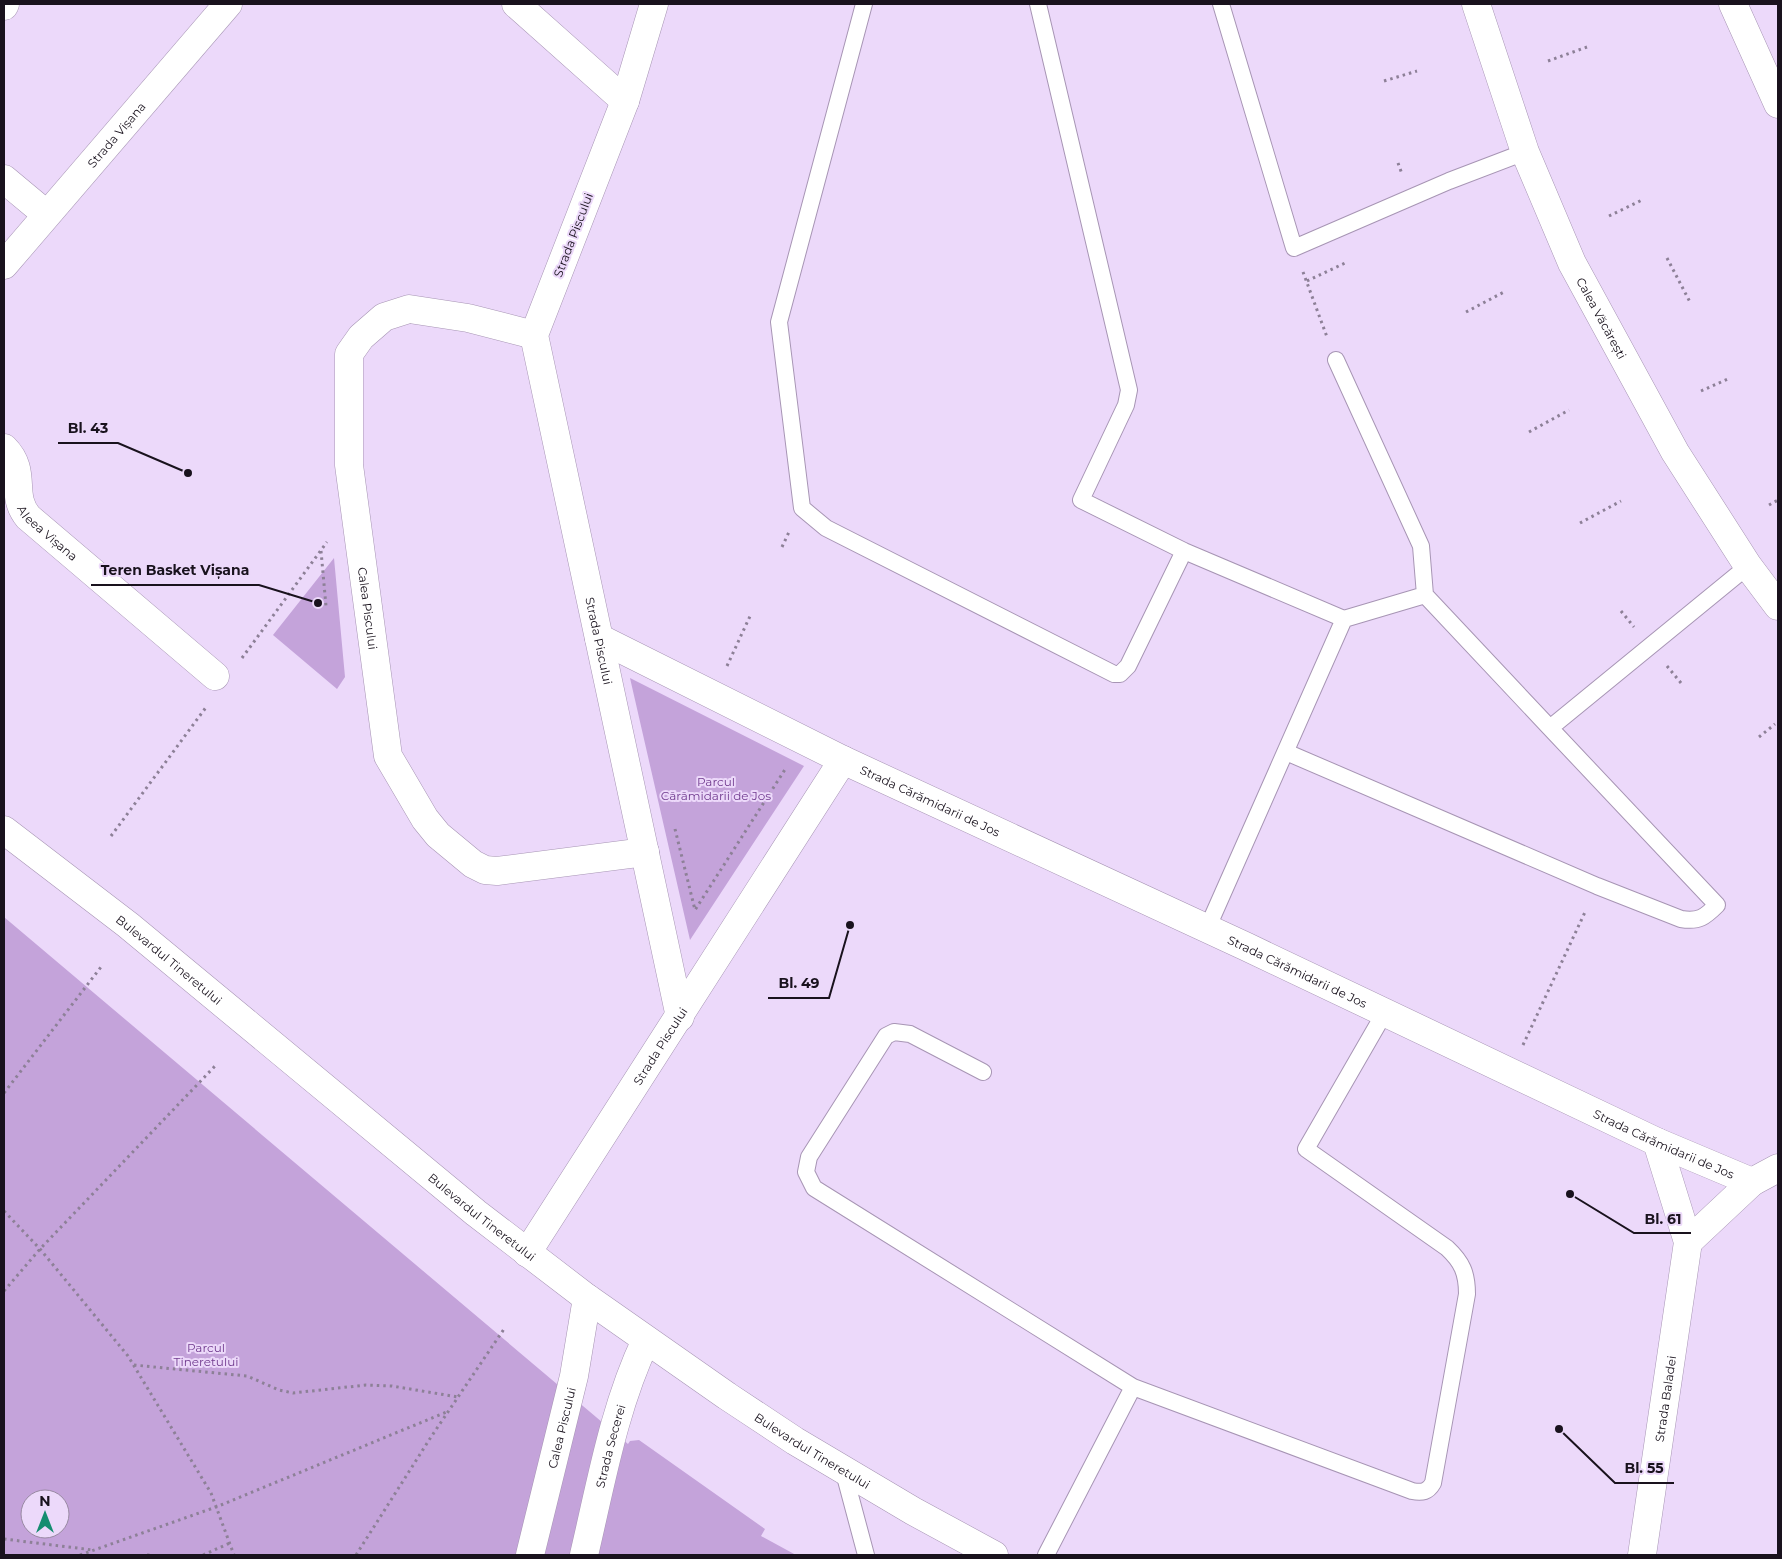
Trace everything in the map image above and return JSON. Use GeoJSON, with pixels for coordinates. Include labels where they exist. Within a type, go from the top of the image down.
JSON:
{"type":"FeatureCollection","features":[{"type":"Feature","properties":{"kind":"street","name":"Strada Vișana"},"geometry":{"type":"LineString","coordinates":[[4,265],[228,4]]}},
{"type":"Feature","properties":{"kind":"street"},"geometry":{"type":"LineString","coordinates":[[516,4],[625,101]]}},
{"type":"Feature","properties":{"kind":"street","name":"Strada Piscului"},"geometry":{"type":"LineString","coordinates":[[527,1253],[680,1017],[534,335],[625,101],[654,4]]}},
{"type":"Feature","properties":{"kind":"street","name":"Calea Văcărești"},"geometry":{"type":"LineString","coordinates":[[1476,4],[1524,152],[1572,263],[1643,396],[1698,490],[1748,566],[1778,606]]}},
{"type":"Feature","properties":{"kind":"street"},"geometry":{"type":"LineString","coordinates":[[1733,4],[1778,104]]}},
{"type":"Feature","properties":{"kind":"street"},"geometry":{"type":"LineString","coordinates":[[4,179],[46,214]]}},
{"type":"Feature","properties":{"kind":"street","name":"Calea Piscului"},"geometry":{"type":"LineString","coordinates":[[534,335],[468,318],[409,309],[384,317],[361,337],[349,354],[349,465],[388,756],[425,819],[438,835],[454,850],[485,870],[496,871],[645,852]]}},
{"type":"Feature","properties":{"kind":"street","name":"Aleea Vișana"},"geometry":{"type":"LineString","coordinates":[[4,448],[15,462],[20,502],[28,517],[215,676]]}},
{"type":"Feature","properties":{"kind":"street","name":"Strada Cărămidarii de Jos"},"geometry":{"type":"LineString","coordinates":[[599,638],[843,760],[1384,1012],[1657,1142],[1752,1182]]}},
{"type":"Feature","properties":{"kind":"street"},"geometry":{"type":"LineString","coordinates":[[680,1017],[843,760]]}},
{"type":"Feature","properties":{"kind":"street","name":"Bulevardul Tineretului"},"geometry":{"type":"LineString","coordinates":[[4,830],[128,925],[468,1207],[587,1298],[727,1396],[843,1469],[993,1555]]}},
{"type":"Feature","properties":{"kind":"street","name":"Strada Baladei"},"geometry":{"type":"LineString","coordinates":[[1642,1555],[1688,1242],[1657,1142]]}},
{"type":"Feature","properties":{"kind":"street"},"geometry":{"type":"LineString","coordinates":[[1688,1242],[1752,1182],[1778,1168]]}},
{"type":"Feature","properties":{"kind":"street","name":"Calea Piscului"},"geometry":{"type":"LineString","coordinates":[[530,1555],[574,1376],[587,1298]]}},
{"type":"Feature","properties":{"kind":"street","name":"Strada Secerei"},"geometry":{"type":"LineString","coordinates":[[584,1555],[622,1401],[632,1371],[646,1340]]}},
{"type":"Feature","properties":{"kind":"lane"},"geometry":{"type":"LineString","coordinates":[[864,4],[779,322],[802,508],[826,528],[1114,674],[1120,674],[1128,666],[1184,551]]}},
{"type":"Feature","properties":{"kind":"lane"},"geometry":{"type":"LineString","coordinates":[[1038,4],[1129,390],[1126,405],[1081,500],[1184,551],[1344,619],[1425,595]]}},
{"type":"Feature","properties":{"kind":"lane"},"geometry":{"type":"LineString","coordinates":[[1221,4],[1294,248],[1449,181],[1524,152]]}},
{"type":"Feature","properties":{"kind":"lane"},"geometry":{"type":"LineString","coordinates":[[1286,752],[1598,886],[1687,920],[1704,918],[1717,905],[1425,595],[1421,546],[1336,360]]}},
{"type":"Feature","properties":{"kind":"lane"},"geometry":{"type":"LineString","coordinates":[[1550,728],[1748,566]]}},
{"type":"Feature","properties":{"kind":"lane"},"geometry":{"type":"LineString","coordinates":[[1207,929],[1344,619]]}},
{"type":"Feature","properties":{"kind":"lane"},"geometry":{"type":"LineString","coordinates":[[983,1072],[910,1034],[894,1032],[886,1036],[809,1157],[806,1172],[814,1188],[1133,1387],[1412,1491],[1420,1492],[1430,1488],[1433,1483],[1467,1294],[1465,1270],[1458,1258],[1447,1248],[1306,1149],[1384,1012]]}},
{"type":"Feature","properties":{"kind":"lane"},"geometry":{"type":"LineString","coordinates":[[1046,1555],[1133,1387]]}},
{"type":"Feature","properties":{"kind":"lane"},"geometry":{"type":"LineString","coordinates":[[843,1469],[866,1555]]}},
{"type":"Feature","properties":{"kind":"path"},"geometry":{"type":"LineString","coordinates":[[1548,61],[1587,47]]}},
{"type":"Feature","properties":{"kind":"path"},"geometry":{"type":"LineString","coordinates":[[1384,81],[1417,71]]}},
{"type":"Feature","properties":{"kind":"path"},"geometry":{"type":"LineString","coordinates":[[1609,216],[1642,200]]}},
{"type":"Feature","properties":{"kind":"path"},"geometry":{"type":"LineString","coordinates":[[1294,248],[1336,360]]}},
{"type":"Feature","properties":{"kind":"path"},"geometry":{"type":"LineString","coordinates":[[1668,258],[1691,304]]}},
{"type":"Feature","properties":{"kind":"path"},"geometry":{"type":"LineString","coordinates":[[1307,281],[1345,263]]}},
{"type":"Feature","properties":{"kind":"path"},"geometry":{"type":"LineString","coordinates":[[1466,312],[1504,292]]}},
{"type":"Feature","properties":{"kind":"path"},"geometry":{"type":"LineString","coordinates":[[1701,392],[1730,378]]}},
{"type":"Feature","properties":{"kind":"path"},"geometry":{"type":"LineString","coordinates":[[1529,432],[1569,410]]}},
{"type":"Feature","properties":{"kind":"path"},"geometry":{"type":"LineString","coordinates":[[1769,505],[1778,500]]}},
{"type":"Feature","properties":{"kind":"path"},"geometry":{"type":"LineString","coordinates":[[1580,523],[1621,501]]}},
{"type":"Feature","properties":{"kind":"path"},"geometry":{"type":"LineString","coordinates":[[321,550],[326,606]]}},
{"type":"Feature","properties":{"kind":"path"},"geometry":{"type":"LineString","coordinates":[[713,695],[751,614]]}},
{"type":"Feature","properties":{"kind":"path"},"geometry":{"type":"LineString","coordinates":[[1758,737],[1775,724]]}},
{"type":"Feature","properties":{"kind":"path"},"geometry":{"type":"LineString","coordinates":[[674,825],[696,910],[787,768],[779,764]]}},
{"type":"Feature","properties":{"kind":"path"},"geometry":{"type":"LineString","coordinates":[[1510,1072],[1598,886]]}},
{"type":"Feature","properties":{"kind":"path"},"geometry":{"type":"LineString","coordinates":[[4,1093],[101,967]]}},
{"type":"Feature","properties":{"kind":"path"},"geometry":{"type":"LineString","coordinates":[[4,1291],[40,1249],[216,1065]]}},
{"type":"Feature","properties":{"kind":"path"},"geometry":{"type":"LineString","coordinates":[[4,1211],[40,1249],[133,1365],[211,1493],[234,1555]]}},
{"type":"Feature","properties":{"kind":"path"},"geometry":{"type":"LineString","coordinates":[[356,1555],[504,1329]]}},
{"type":"Feature","properties":{"kind":"path"},"geometry":{"type":"LineString","coordinates":[[133,1365],[247,1376],[280,1390],[293,1393],[366,1385],[392,1386],[458,1397]]}},
{"type":"Feature","properties":{"kind":"path"},"geometry":{"type":"LineString","coordinates":[[80,1555],[216,1507],[449,1411]]}},
{"type":"Feature","properties":{"kind":"path"},"geometry":{"type":"LineString","coordinates":[[4,1540],[95,1550]]}},
{"type":"Feature","properties":{"kind":"path"},"geometry":{"type":"LineString","coordinates":[[203,1555],[230,1543]]}},
{"type":"Feature","properties":{"kind":"green space"},"geometry":{"type":"Polygon","coordinates":[[[334,558],[345,677],[337,689],[273,635],[334,558]]]}},
{"type":"Feature","properties":{"kind":"green space","name":"Parcul Cărămidarii de Jos"},"geometry":{"type":"Polygon","coordinates":[[[630,678],[804,766],[690,940],[630,678]]]}},
{"type":"Feature","properties":{"kind":"green space","name":"Parcul Tineretului"},"geometry":{"type":"Polygon","coordinates":[[[4,917],[628,1444],[630,1441],[639,1440],[765,1529],[761,1536],[796,1555],[4,1555],[4,917]]]}},
{"type":"Feature","properties":{"kind":"place","name":"Bl. 43"},"geometry":{"type":"Point","coordinates":[188,473]}},
{"type":"Feature","properties":{"kind":"place","name":"Teren Basket Vișana"},"geometry":{"type":"Point","coordinates":[318,603]}},
{"type":"Feature","properties":{"kind":"place","name":"Bl. 49"},"geometry":{"type":"Point","coordinates":[850,925]}},
{"type":"Feature","properties":{"kind":"place","name":"Bl. 61"},"geometry":{"type":"Point","coordinates":[1570,1194]}},
{"type":"Feature","properties":{"kind":"place","name":"Bl. 55"},"geometry":{"type":"Point","coordinates":[1559,1429]}}]}
